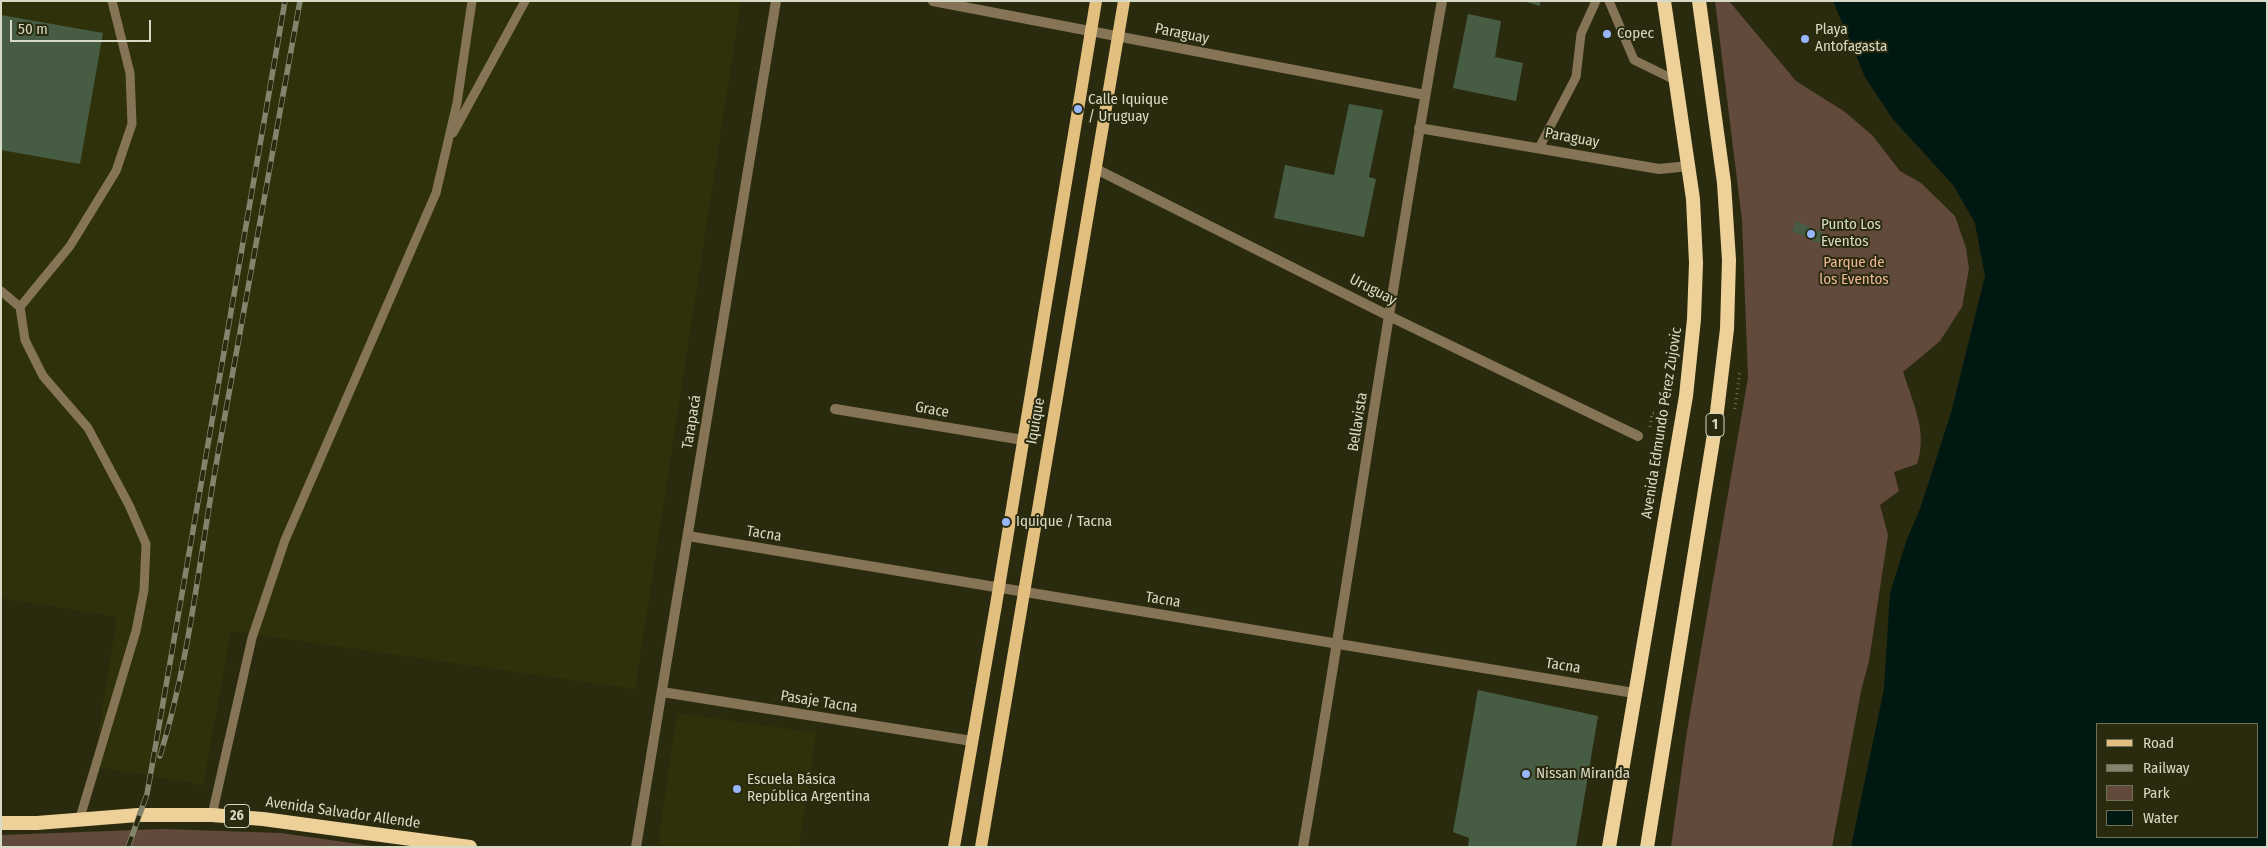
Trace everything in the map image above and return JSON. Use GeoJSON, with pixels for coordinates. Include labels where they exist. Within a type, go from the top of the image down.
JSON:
{"type":"FeatureCollection","features":[{"type":"Feature","properties":{"kind":"highway","name":"Avenida Edmundo Pérez Zujovic"},"geometry":{"type":"LineString","coordinates":[[1608,847],[1682,418],[1692,345],[1696,296],[1696,237],[1690,166],[1664,1]]}},
{"type":"Feature","properties":{"kind":"highway","name":"1"},"geometry":{"type":"LineString","coordinates":[[1647,847],[1715,428],[1727,329],[1729,260],[1724,183],[1699,1]]}},
{"type":"Feature","properties":{"kind":"highway","name":"Avenida Salvador Allende"},"geometry":{"type":"LineString","coordinates":[[1,823],[79,821],[138,815],[212,815],[263,819],[470,847]]}},
{"type":"Feature","properties":{"kind":"main road","name":"Iquique"},"geometry":{"type":"LineString","coordinates":[[954,847],[999,588],[1096,1]]}},
{"type":"Feature","properties":{"kind":"main road","name":"Iquique"},"geometry":{"type":"LineString","coordinates":[[981,847],[1124,1]]}},
{"type":"Feature","properties":{"kind":"street","name":"Tarapacá"},"geometry":{"type":"LineString","coordinates":[[636,847],[776,1]]}},
{"type":"Feature","properties":{"kind":"street","name":"Paraguay"},"geometry":{"type":"LineString","coordinates":[[933,1],[1425,95]]}},
{"type":"Feature","properties":{"kind":"street","name":"Bellavista"},"geometry":{"type":"LineString","coordinates":[[1303,847],[1338,644],[1419,128],[1442,1]]}},
{"type":"Feature","properties":{"kind":"street","name":"Paraguay"},"geometry":{"type":"LineString","coordinates":[[1419,128],[1659,169],[1690,166]]}},
{"type":"Feature","properties":{"kind":"street","name":"Uruguay"},"geometry":{"type":"LineString","coordinates":[[1096,169],[1390,316],[1638,436]]}},
{"type":"Feature","properties":{"kind":"street","name":"Grace"},"geometry":{"type":"LineString","coordinates":[[835,409],[1023,440]]}},
{"type":"Feature","properties":{"kind":"street","name":"Tacna"},"geometry":{"type":"LineString","coordinates":[[688,536],[1634,693]]}},
{"type":"Feature","properties":{"kind":"street","name":"Pasaje Tacna"},"geometry":{"type":"LineString","coordinates":[[662,692],[972,741]]}},
{"type":"Feature","properties":{"kind":"lane"},"geometry":{"type":"LineString","coordinates":[[20,307],[70,246],[116,171],[132,124],[130,73],[112,1]]}},
{"type":"Feature","properties":{"kind":"lane"},"geometry":{"type":"LineString","coordinates":[[212,815],[252,638],[285,540],[436,193],[457,103],[472,1]]}},
{"type":"Feature","properties":{"kind":"lane"},"geometry":{"type":"LineString","coordinates":[[448,144],[525,1]]}},
{"type":"Feature","properties":{"kind":"lane"},"geometry":{"type":"LineString","coordinates":[[1539,148],[1576,76],[1580,34],[1596,1]]}},
{"type":"Feature","properties":{"kind":"lane"},"geometry":{"type":"LineString","coordinates":[[1609,1],[1634,60],[1677,81]]}},
{"type":"Feature","properties":{"kind":"lane"},"geometry":{"type":"LineString","coordinates":[[1,291],[20,307],[26,340],[43,376],[88,428],[129,505],[146,544],[144,590],[136,631],[79,821]]}},
{"type":"Feature","properties":{"kind":"path"},"geometry":{"type":"LineString","coordinates":[[1638,436],[1648,437],[1652,414],[1658,412],[1682,418]]}},
{"type":"Feature","properties":{"kind":"shaded area"},"geometry":{"type":"Polygon","coordinates":[[[1,1],[741,1],[635,689],[231,631],[203,785],[93,766],[117,617],[1,598],[1,1]]]}},
{"type":"Feature","properties":{"kind":"shaded area","name":"Escuela Básica República Argentina"},"geometry":{"type":"Polygon","coordinates":[[[677,713],[816,733],[799,847],[678,847],[658,844],[677,713]]]}},
{"type":"Feature","properties":{"kind":"green space","name":"Parque de los Eventos"},"geometry":{"type":"Polygon","coordinates":[[[1715,1],[1729,1],[1796,81],[1845,112],[1872,135],[1900,171],[1921,183],[1955,216],[1966,248],[1969,269],[1962,307],[1940,341],[1903,372],[1918,418],[1921,440],[1920,452],[1917,464],[1894,472],[1899,491],[1880,505],[1888,535],[1869,661],[1861,691],[1832,847],[1671,847],[1687,731],[1748,378],[1742,220],[1715,1]]]}},
{"type":"Feature","properties":{"kind":"green space"},"geometry":{"type":"Polygon","coordinates":[[[163,829],[281,833],[379,847],[1,847],[1,835],[163,829]]]}},
{"type":"Feature","properties":{"kind":"water"},"geometry":{"type":"Polygon","coordinates":[[[1833,1],[2267,1],[2267,847],[1851,847],[1884,689],[1890,593],[1951,413],[1985,276],[1975,223],[1954,186],[1892,118],[1865,77],[1833,1]]]}},
{"type":"Feature","properties":{"kind":"building"},"geometry":{"type":"Polygon","coordinates":[[[1523,1],[1540,1],[1540,6],[1523,1]]]}},
{"type":"Feature","properties":{"kind":"building"},"geometry":{"type":"Polygon","coordinates":[[[1468,14],[1501,21],[1495,57],[1523,63],[1516,101],[1453,88],[1468,14]]]}},
{"type":"Feature","properties":{"kind":"building"},"geometry":{"type":"Polygon","coordinates":[[[1,15],[103,33],[80,164],[1,150],[1,15]]]}},
{"type":"Feature","properties":{"kind":"building"},"geometry":{"type":"Polygon","coordinates":[[[1349,104],[1383,110],[1369,177],[1376,179],[1364,237],[1274,218],[1285,165],[1334,175],[1349,104]]]}},
{"type":"Feature","properties":{"kind":"building","name":"Punto Los Eventos"},"geometry":{"type":"Polygon","coordinates":[[[1796,221],[1830,236],[1825,246],[1792,231],[1796,221]]]}},
{"type":"Feature","properties":{"kind":"building","name":"Nissan Miranda"},"geometry":{"type":"Polygon","coordinates":[[[1478,690],[1598,716],[1576,847],[1468,847],[1469,838],[1453,832],[1478,690]]]}},
{"type":"Feature","properties":{"kind":"railway"},"geometry":{"type":"LineString","coordinates":[[128,847],[147,794],[285,1]]}},
{"type":"Feature","properties":{"kind":"railway"},"geometry":{"type":"LineString","coordinates":[[160,756],[179,685],[186,648],[216,465],[300,1]]}},
{"type":"Feature","properties":{"kind":"place","name":"Copec"},"geometry":{"type":"Point","coordinates":[1607,34]}},
{"type":"Feature","properties":{"kind":"place","name":"Playa Antofagasta"},"geometry":{"type":"Point","coordinates":[1805,39]}},
{"type":"Feature","properties":{"kind":"place","name":"Calle Iquique / Uruguay"},"geometry":{"type":"Point","coordinates":[1078,109]}},
{"type":"Feature","properties":{"kind":"place","name":"Punto Los Eventos"},"geometry":{"type":"Point","coordinates":[1811,234]}},
{"type":"Feature","properties":{"kind":"place","name":"Iquique / Tacna"},"geometry":{"type":"Point","coordinates":[1006,522]}},
{"type":"Feature","properties":{"kind":"place","name":"Nissan Miranda"},"geometry":{"type":"Point","coordinates":[1526,774]}},
{"type":"Feature","properties":{"kind":"place","name":"Escuela Básica República Argentina"},"geometry":{"type":"Point","coordinates":[737,789]}}]}
